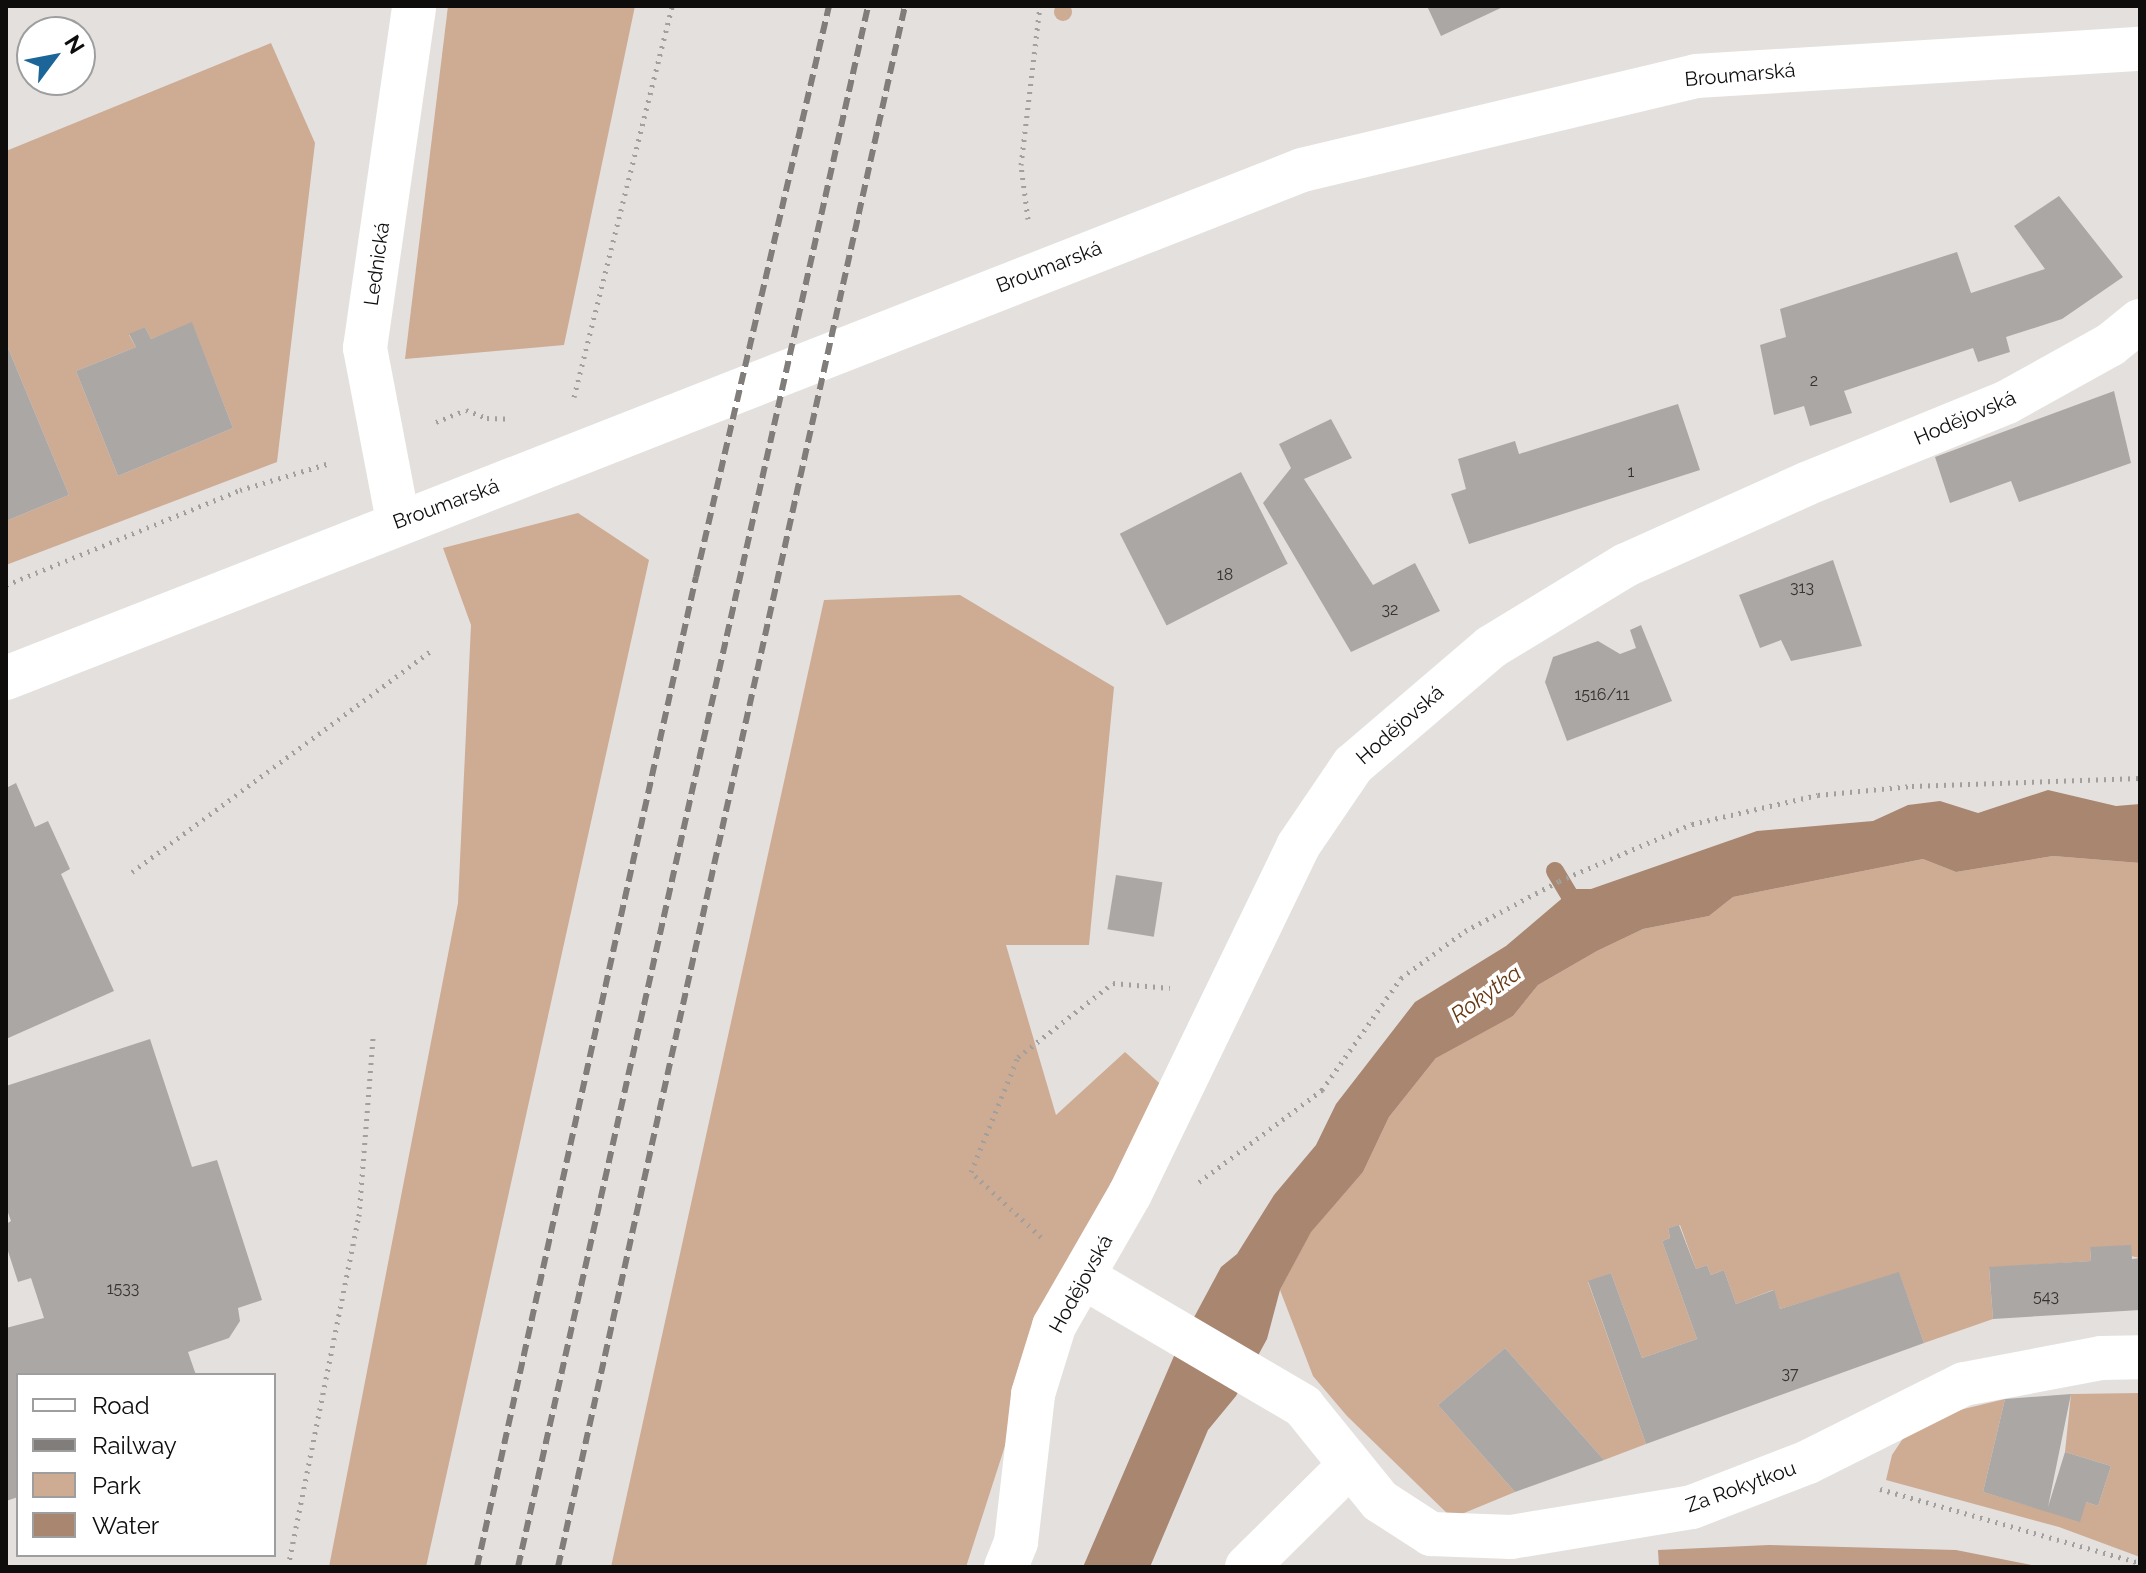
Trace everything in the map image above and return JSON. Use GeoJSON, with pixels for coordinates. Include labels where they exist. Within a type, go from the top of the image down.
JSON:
{"type":"FeatureCollection","features":[{"type":"Feature","properties":{"kind":"street","name":"Lednická"},"geometry":{"type":"LineString","coordinates":[[398,521],[380,446],[365,348],[414,6]]}},
{"type":"Feature","properties":{"kind":"street","name":"Broumarská"},"geometry":{"type":"LineString","coordinates":[[6,678],[398,521],[643,431],[1048,266],[1302,170],[1696,76],[2140,49]]}},
{"type":"Feature","properties":{"kind":"street","name":"Hodějovská"},"geometry":{"type":"LineString","coordinates":[[1006,1567],[1016,1542],[1033,1394],[1054,1326],[1085,1278],[1231,994],[1298,846],[1353,765],[1491,647],[1626,565],[1806,484],[2007,402],[2110,345],[2140,321]]}},
{"type":"Feature","properties":{"kind":"street","name":"Za Rokytkou"},"geometry":{"type":"LineString","coordinates":[[1085,1278],[1159,1325],[1264,1381],[1318,1421],[1349,1466],[1380,1501],[1431,1534],[1511,1537],[1692,1507],[1808,1462],[1964,1384],[2101,1358],[2140,1357]]}},
{"type":"Feature","properties":{"kind":"street"},"geometry":{"type":"LineString","coordinates":[[1247,1567],[1349,1466]]}},
{"type":"Feature","properties":{"kind":"path"},"geometry":{"type":"LineString","coordinates":[[573,400],[672,6]]}},
{"type":"Feature","properties":{"kind":"path"},"geometry":{"type":"LineString","coordinates":[[1028,220],[1021,165],[1040,6]]}},
{"type":"Feature","properties":{"kind":"path"},"geometry":{"type":"LineString","coordinates":[[558,404],[588,394]]}},
{"type":"Feature","properties":{"kind":"path"},"geometry":{"type":"LineString","coordinates":[[6,585],[240,490],[380,446],[466,410],[487,418],[513,419]]}},
{"type":"Feature","properties":{"kind":"path"},"geometry":{"type":"LineString","coordinates":[[132,872],[431,651]]}},
{"type":"Feature","properties":{"kind":"path"},"geometry":{"type":"LineString","coordinates":[[1187,1191],[1322,1090],[1401,978],[1465,931],[1559,881],[1692,824],[1818,795],[1942,784],[2140,778]]}},
{"type":"Feature","properties":{"kind":"path"},"geometry":{"type":"LineString","coordinates":[[1085,1278],[971,1172],[1018,1057],[1113,983],[1231,994]]}},
{"type":"Feature","properties":{"kind":"path"},"geometry":{"type":"LineString","coordinates":[[288,1567],[359,1216],[373,1038]]}},
{"type":"Feature","properties":{"kind":"path"},"geometry":{"type":"LineString","coordinates":[[1808,1462],[1911,1501],[2098,1547],[2140,1563]]}},
{"type":"Feature","properties":{"kind":"green space"},"geometry":{"type":"Polygon","coordinates":[[[1063,3],[1072,12],[1063,21],[1054,12],[1063,3]]]}},
{"type":"Feature","properties":{"kind":"green space"},"geometry":{"type":"Polygon","coordinates":[[[448,6],[635,6],[564,345],[405,359],[448,6]]]}},
{"type":"Feature","properties":{"kind":"green space"},"geometry":{"type":"Polygon","coordinates":[[[271,43],[315,143],[277,462],[6,565],[6,521],[69,495],[6,343],[6,151],[271,43]],[[192,323],[151,339],[145,327],[129,335],[136,347],[76,371],[118,476],[233,428],[192,323]]]}},
{"type":"Feature","properties":{"kind":"green space"},"geometry":{"type":"Polygon","coordinates":[[[578,513],[649,560],[426,1567],[329,1567],[458,903],[471,625],[443,548],[578,513]]]}},
{"type":"Feature","properties":{"kind":"green space"},"geometry":{"type":"Polygon","coordinates":[[[960,595],[1114,687],[1089,945],[1006,945],[1056,1115],[1125,1052],[1167,1090],[1050,1306],[966,1567],[611,1567],[824,600],[960,595]]]}},
{"type":"Feature","properties":{"kind":"green space"},"geometry":{"type":"Polygon","coordinates":[[[2053,856],[2140,863],[2140,1258],[2090,1247],[2091,1261],[1989,1268],[1993,1319],[1924,1343],[1899,1273],[1780,1309],[1773,1290],[1736,1304],[1724,1270],[1711,1275],[1707,1265],[1696,1269],[1680,1225],[1668,1228],[1670,1238],[1662,1241],[1697,1339],[1642,1358],[1611,1273],[1588,1282],[1646,1444],[1604,1460],[1505,1348],[1438,1405],[1515,1492],[1452,1518],[1347,1416],[1313,1376],[1280,1290],[1311,1231],[1363,1172],[1389,1117],[1436,1058],[1456,1042],[1513,1016],[1538,985],[1597,951],[1643,929],[1709,916],[1733,897],[1923,859],[1956,872],[2053,856]]]}},
{"type":"Feature","properties":{"kind":"green space"},"geometry":{"type":"Polygon","coordinates":[[[2140,1393],[2140,1557],[2059,1527],[1886,1480],[1892,1455],[1906,1434],[1943,1414],[2005,1399],[1983,1492],[2047,1511],[2086,1502],[2098,1506],[2111,1466],[2065,1452],[2071,1394],[2140,1393]]]}},
{"type":"Feature","properties":{"kind":"shaded area"},"geometry":{"type":"Polygon","coordinates":[[[1769,1545],[1956,1550],[2041,1567],[1659,1567],[1658,1550],[1769,1545]]]}},
{"type":"Feature","properties":{"kind":"water","name":"Rokytka"},"geometry":{"type":"Polygon","coordinates":[[[2048,790],[2116,806],[2140,804],[2140,863],[2053,856],[1956,872],[1923,859],[1733,897],[1709,916],[1643,929],[1597,951],[1538,985],[1513,1016],[1436,1058],[1389,1117],[1363,1172],[1311,1232],[1280,1290],[1267,1339],[1236,1396],[1208,1430],[1150,1567],[1083,1567],[1177,1349],[1221,1267],[1237,1254],[1274,1195],[1316,1145],[1336,1104],[1415,1002],[1506,946],[1573,889],[1591,889],[1757,831],[1873,821],[1908,805],[1940,801],[1978,813],[2048,790]]]}},
{"type":"Feature","properties":{"kind":"building"},"geometry":{"type":"Polygon","coordinates":[[[1427,6],[1505,6],[1441,36],[1427,6]]]}},
{"type":"Feature","properties":{"kind":"building"},"geometry":{"type":"Polygon","coordinates":[[[2059,196],[2123,277],[2062,319],[2006,337],[2010,352],[1978,362],[1973,348],[1844,391],[1852,413],[1810,426],[1804,406],[1774,415],[1760,345],[1786,337],[1780,309],[1957,252],[1971,293],[2045,269],[2014,226],[2059,196]]]}},
{"type":"Feature","properties":{"kind":"building"},"geometry":{"type":"Polygon","coordinates":[[[192,322],[233,428],[118,476],[76,371],[136,347],[129,334],[145,327],[151,339],[192,322]]]}},
{"type":"Feature","properties":{"kind":"building"},"geometry":{"type":"Polygon","coordinates":[[[6,343],[69,495],[6,521],[6,343]]]}},
{"type":"Feature","properties":{"kind":"building"},"geometry":{"type":"Polygon","coordinates":[[[2114,391],[2131,463],[2019,502],[2011,481],[1950,503],[1935,457],[2114,391]]]}},
{"type":"Feature","properties":{"kind":"building"},"geometry":{"type":"Polygon","coordinates":[[[1678,404],[1700,470],[1469,544],[1451,494],[1466,489],[1458,459],[1515,441],[1519,454],[1678,404]]]}},
{"type":"Feature","properties":{"kind":"building"},"geometry":{"type":"Polygon","coordinates":[[[1331,419],[1352,458],[1304,479],[1373,585],[1415,563],[1440,611],[1351,652],[1263,503],[1291,468],[1279,444],[1331,419]]]}},
{"type":"Feature","properties":{"kind":"building"},"geometry":{"type":"Polygon","coordinates":[[[1241,472],[1288,564],[1167,626],[1120,534],[1241,472]]]}},
{"type":"Feature","properties":{"kind":"building"},"geometry":{"type":"Polygon","coordinates":[[[1833,560],[1862,646],[1791,661],[1781,640],[1760,648],[1739,595],[1833,560]]]}},
{"type":"Feature","properties":{"kind":"building"},"geometry":{"type":"Polygon","coordinates":[[[1641,625],[1672,701],[1567,741],[1545,682],[1553,657],[1598,641],[1620,654],[1636,648],[1630,630],[1641,625]]]}},
{"type":"Feature","properties":{"kind":"building"},"geometry":{"type":"Polygon","coordinates":[[[16,783],[35,827],[48,821],[70,869],[61,874],[114,991],[6,1039],[6,788],[16,783]]]}},
{"type":"Feature","properties":{"kind":"building"},"geometry":{"type":"Polygon","coordinates":[[[1116,875],[1162,882],[1154,937],[1107,929],[1116,875]]]}},
{"type":"Feature","properties":{"kind":"building"},"geometry":{"type":"Polygon","coordinates":[[[150,1039],[192,1167],[217,1160],[262,1300],[238,1308],[240,1321],[229,1338],[188,1352],[195,1373],[16,1373],[16,1498],[6,1501],[6,1328],[44,1318],[31,1278],[18,1282],[6,1245],[6,1224],[11,1221],[6,1207],[6,1086],[150,1039]]]}},
{"type":"Feature","properties":{"kind":"building"},"geometry":{"type":"Polygon","coordinates":[[[1679,1225],[1696,1269],[1707,1265],[1711,1275],[1724,1270],[1736,1304],[1774,1290],[1780,1309],[1899,1272],[1924,1343],[1646,1444],[1588,1281],[1611,1273],[1642,1358],[1697,1339],[1662,1241],[1670,1238],[1668,1228],[1679,1225]]]}},
{"type":"Feature","properties":{"kind":"building"},"geometry":{"type":"Polygon","coordinates":[[[2131,1245],[2132,1259],[2140,1258],[2140,1310],[1993,1319],[1989,1267],[2091,1261],[2090,1247],[2131,1245]]]}},
{"type":"Feature","properties":{"kind":"building"},"geometry":{"type":"Polygon","coordinates":[[[1505,1348],[1604,1460],[1515,1492],[1438,1405],[1505,1348]]]}},
{"type":"Feature","properties":{"kind":"building"},"geometry":{"type":"Polygon","coordinates":[[[2071,1394],[2048,1507],[2065,1452],[2111,1466],[2098,1506],[2086,1502],[2080,1522],[1983,1492],[2005,1399],[2071,1394]]]}},
{"type":"Feature","properties":{"kind":"waterway"},"geometry":{"type":"LineString","coordinates":[[1555,871],[1580,913]]}},
{"type":"Feature","properties":{"kind":"railway"},"geometry":{"type":"LineString","coordinates":[[477,1567],[696,577],[829,6]]}},
{"type":"Feature","properties":{"kind":"railway"},"geometry":{"type":"LineString","coordinates":[[518,1567],[868,6]]}},
{"type":"Feature","properties":{"kind":"railway"},"geometry":{"type":"LineString","coordinates":[[558,1567],[905,6]]}}]}
